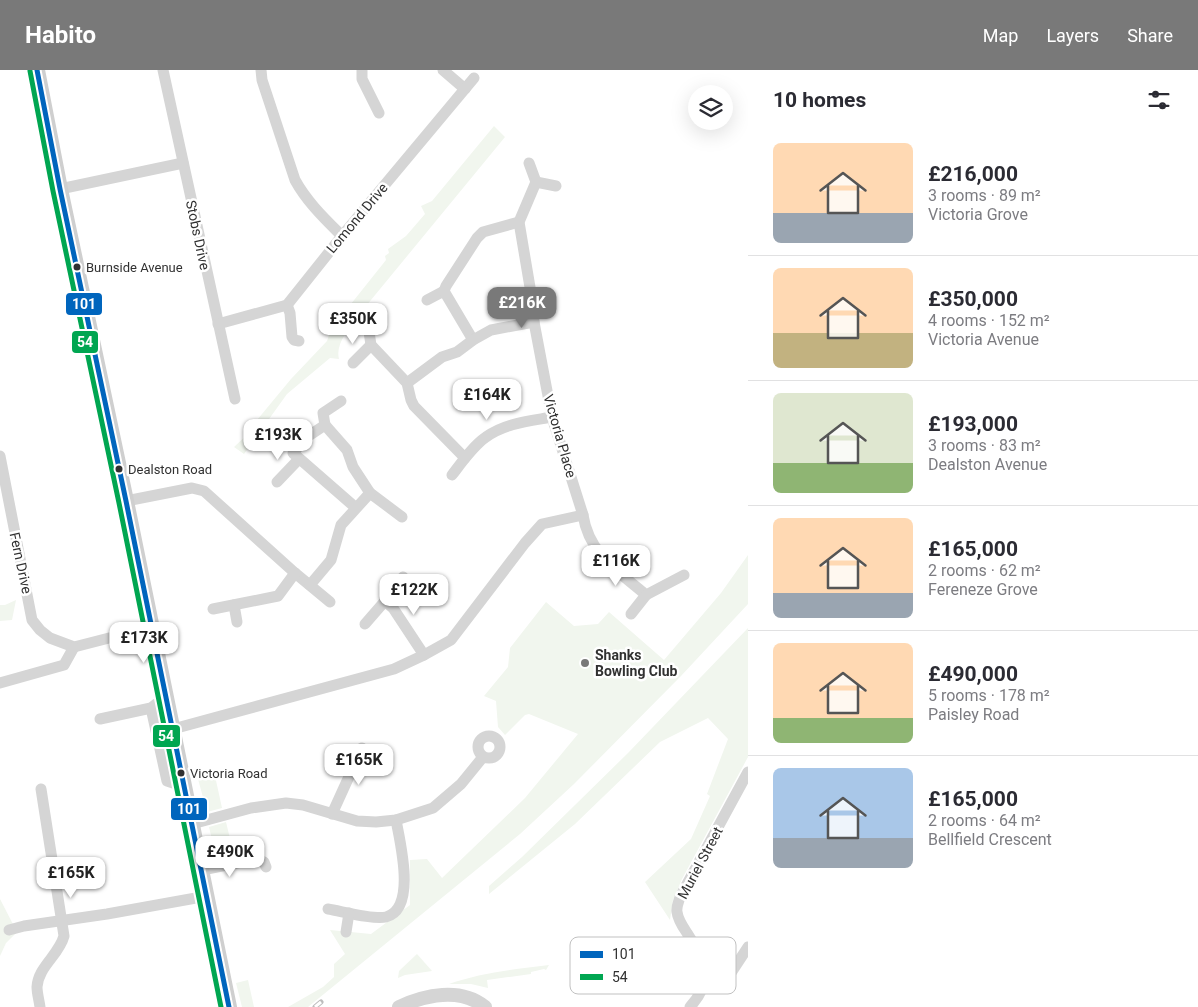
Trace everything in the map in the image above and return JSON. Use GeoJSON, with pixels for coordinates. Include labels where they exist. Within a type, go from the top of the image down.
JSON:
{"type":"FeatureCollection","features":[{"type":"Feature","properties":{"kind":"main road"},"geometry":{"type":"LineString","coordinates":[[37,70],[229,1007]]}},
{"type":"Feature","properties":{"kind":"street","name":"Stobs Drive"},"geometry":{"type":"LineString","coordinates":[[163,70],[235,399]]}},
{"type":"Feature","properties":{"kind":"street"},"geometry":{"type":"LineString","coordinates":[[261,70],[262,80],[295,180],[300,190],[342,236]]}},
{"type":"Feature","properties":{"kind":"street"},"geometry":{"type":"LineString","coordinates":[[362,70],[362,79],[379,113]]}},
{"type":"Feature","properties":{"kind":"street"},"geometry":{"type":"LineString","coordinates":[[443,70],[465,90]]}},
{"type":"Feature","properties":{"kind":"street","name":"Lomond Drive"},"geometry":{"type":"LineString","coordinates":[[287,305],[474,78]]}},
{"type":"Feature","properties":{"kind":"street"},"geometry":{"type":"LineString","coordinates":[[60,189],[183,163]]}},
{"type":"Feature","properties":{"kind":"street"},"geometry":{"type":"LineString","coordinates":[[427,300],[444,292],[477,238],[483,232],[519,222],[536,182],[529,163]]}},
{"type":"Feature","properties":{"kind":"street"},"geometry":{"type":"LineString","coordinates":[[536,182],[556,186]]}},
{"type":"Feature","properties":{"kind":"street","name":"Victoria Place"},"geometry":{"type":"LineString","coordinates":[[519,222],[533,305],[534,322],[552,417],[583,514],[588,536],[600,555],[646,595]]}},
{"type":"Feature","properties":{"kind":"street"},"geometry":{"type":"LineString","coordinates":[[444,292],[473,340]]}},
{"type":"Feature","properties":{"kind":"street"},"geometry":{"type":"LineString","coordinates":[[218,324],[287,305],[290,313],[292,336],[294,340],[299,341]]}},
{"type":"Feature","properties":{"kind":"street"},"geometry":{"type":"LineString","coordinates":[[408,383],[442,357],[457,352],[491,330],[534,322]]}},
{"type":"Feature","properties":{"kind":"street"},"geometry":{"type":"LineString","coordinates":[[368,325],[371,345],[408,383],[410,400],[414,406],[465,458]]}},
{"type":"Feature","properties":{"kind":"street"},"geometry":{"type":"LineString","coordinates":[[353,363],[371,345]]}},
{"type":"Feature","properties":{"kind":"street"},"geometry":{"type":"LineString","coordinates":[[341,401],[322,414],[324,425],[347,450],[353,467],[370,493],[402,517]]}},
{"type":"Feature","properties":{"kind":"street"},"geometry":{"type":"LineString","coordinates":[[452,475],[484,438],[494,432],[506,427],[552,417]]}},
{"type":"Feature","properties":{"kind":"street"},"geometry":{"type":"LineString","coordinates":[[324,425],[307,437],[293,453],[356,508]]}},
{"type":"Feature","properties":{"kind":"street","name":"Fern Drive"},"geometry":{"type":"LineString","coordinates":[[0,456],[32,620],[50,638],[74,647]]}},
{"type":"Feature","properties":{"kind":"street"},"geometry":{"type":"LineString","coordinates":[[276,482],[299,459]]}},
{"type":"Feature","properties":{"kind":"street"},"geometry":{"type":"LineString","coordinates":[[126,501],[192,488],[204,491],[330,602]]}},
{"type":"Feature","properties":{"kind":"street"},"geometry":{"type":"LineString","coordinates":[[310,585],[330,560],[341,525],[370,493]]}},
{"type":"Feature","properties":{"kind":"street"},"geometry":{"type":"LineString","coordinates":[[173,729],[394,669],[424,655],[451,640],[525,542],[542,524],[583,514]]}},
{"type":"Feature","properties":{"kind":"street"},"geometry":{"type":"LineString","coordinates":[[213,609],[278,596],[295,573]]}},
{"type":"Feature","properties":{"kind":"street"},"geometry":{"type":"LineString","coordinates":[[631,614],[646,595],[684,575]]}},
{"type":"Feature","properties":{"kind":"street"},"geometry":{"type":"LineString","coordinates":[[365,624],[402,577]]}},
{"type":"Feature","properties":{"kind":"street"},"geometry":{"type":"LineString","coordinates":[[385,601],[392,608],[424,655]]}},
{"type":"Feature","properties":{"kind":"street"},"geometry":{"type":"LineString","coordinates":[[234,605],[238,622]]}},
{"type":"Feature","properties":{"kind":"street"},"geometry":{"type":"LineString","coordinates":[[0,683],[64,665],[74,647],[152,628]]}},
{"type":"Feature","properties":{"kind":"street"},"geometry":{"type":"LineString","coordinates":[[100,719],[151,708],[166,694]]}},
{"type":"Feature","properties":{"kind":"street"},"geometry":{"type":"LineString","coordinates":[[151,708],[167,781],[185,787]]}},
{"type":"Feature","properties":{"kind":"street"},"geometry":{"type":"LineString","coordinates":[[332,814],[362,748]]}},
{"type":"Feature","properties":{"kind":"street"},"geometry":{"type":"LineString","coordinates":[[192,824],[251,808],[286,803],[303,805],[356,821],[396,820],[433,808],[461,784],[483,757]]}},
{"type":"Feature","properties":{"kind":"street","name":"Muriel Street"},"geometry":{"type":"LineString","coordinates":[[689,937],[681,923],[677,911],[680,897],[748,772]]}},
{"type":"Feature","properties":{"kind":"street"},"geometry":{"type":"LineString","coordinates":[[40,1007],[37,988],[38,979],[62,943],[64,936],[41,789]]}},
{"type":"Feature","properties":{"kind":"street"},"geometry":{"type":"LineString","coordinates":[[328,909],[384,918],[393,914],[400,904],[405,871],[396,820]]}},
{"type":"Feature","properties":{"kind":"street"},"geometry":{"type":"LineString","coordinates":[[202,870],[257,859],[264,862],[266,866]]}},
{"type":"Feature","properties":{"kind":"street"},"geometry":{"type":"LineString","coordinates":[[9,930],[207,896]]}},
{"type":"Feature","properties":{"kind":"street"},"geometry":{"type":"LineString","coordinates":[[346,932],[349,913]]}},
{"type":"Feature","properties":{"kind":"street"},"geometry":{"type":"LineString","coordinates":[[736,965],[748,947]]}},
{"type":"Feature","properties":{"kind":"street"},"geometry":{"type":"LineString","coordinates":[[690,1007],[699,994]]}},
{"type":"Feature","properties":{"kind":"street"},"geometry":{"type":"LineString","coordinates":[[399,1007],[421,998],[453,995],[479,1002],[485,1007]]}},
{"type":"Feature","properties":{"kind":"shaded area"},"geometry":{"type":"Polygon","coordinates":[[[494,126],[505,137],[357,317],[341,342],[338,353],[339,359],[330,358],[287,394],[244,454],[234,447],[250,432],[251,424],[257,420],[291,379],[327,341],[331,329],[386,260],[385,256],[389,253],[388,249],[406,236],[425,214],[421,206],[432,201],[494,126]]]}},
{"type":"Feature","properties":{"kind":"shaded area"},"geometry":{"type":"Polygon","coordinates":[[[748,555],[748,604],[681,676],[574,784],[520,834],[308,1007],[288,1007],[323,987],[334,977],[334,964],[345,954],[330,930],[371,934],[410,905],[410,860],[427,859],[442,878],[525,798],[578,734],[529,714],[525,715],[505,735],[498,727],[496,701],[484,696],[508,667],[510,648],[546,602],[574,626],[598,624],[609,612],[664,660],[721,593],[748,555]]]}},
{"type":"Feature","properties":{"kind":"shaded area"},"geometry":{"type":"Polygon","coordinates":[[[16,600],[12,620],[0,621],[0,605],[16,600]]]}},
{"type":"Feature","properties":{"kind":"shaded area"},"geometry":{"type":"Polygon","coordinates":[[[748,628],[748,757],[682,879],[673,900],[670,920],[645,882],[691,839],[710,796],[707,794],[728,739],[708,718],[660,742],[575,824],[489,894],[489,886],[522,857],[628,753],[748,628]]]}},
{"type":"Feature","properties":{"kind":"shaded area"},"geometry":{"type":"Polygon","coordinates":[[[215,776],[222,808],[207,812],[198,779],[215,776]]]}},
{"type":"Feature","properties":{"kind":"shaded area"},"geometry":{"type":"Polygon","coordinates":[[[226,822],[233,851],[216,856],[209,827],[226,822]]]}},
{"type":"Feature","properties":{"kind":"shaded area"},"geometry":{"type":"Polygon","coordinates":[[[0,899],[17,932],[6,943],[0,956],[0,899]]]}},
{"type":"Feature","properties":{"kind":"shaded area"},"geometry":{"type":"Polygon","coordinates":[[[417,954],[432,971],[405,975],[398,978],[399,971],[417,954]]]}},
{"type":"Feature","properties":{"kind":"shaded area"},"geometry":{"type":"Polygon","coordinates":[[[549,965],[546,970],[531,972],[531,974],[487,980],[488,988],[471,984],[449,984],[486,974],[549,965]]]}},
{"type":"Feature","properties":{"kind":"shaded area"},"geometry":{"type":"Polygon","coordinates":[[[248,980],[254,1007],[242,1007],[236,983],[248,980]]]}},
{"type":"Feature","properties":{"kind":"railway"},"geometry":{"type":"LineString","coordinates":[[315,1007],[321,1002]]}},
{"type":"Feature","properties":{"kind":"transit line","name":"101"},"geometry":{"type":"LineString","coordinates":[[37,70],[229,1007]]}},
{"type":"Feature","properties":{"kind":"transit line","name":"54"},"geometry":{"type":"LineString","coordinates":[[30,71],[221,1007]]}},
{"type":"Feature","properties":{"kind":"place","name":"Burnside Avenue"},"geometry":{"type":"Point","coordinates":[77,267]}},
{"type":"Feature","properties":{"kind":"place","name":"Dealston Road"},"geometry":{"type":"Point","coordinates":[119,469]}},
{"type":"Feature","properties":{"kind":"place","name":"Shanks Bowling Club"},"geometry":{"type":"Point","coordinates":[585,663]}},
{"type":"Feature","properties":{"kind":"place","name":"Victoria Road"},"geometry":{"type":"Point","coordinates":[181,773]}}]}
